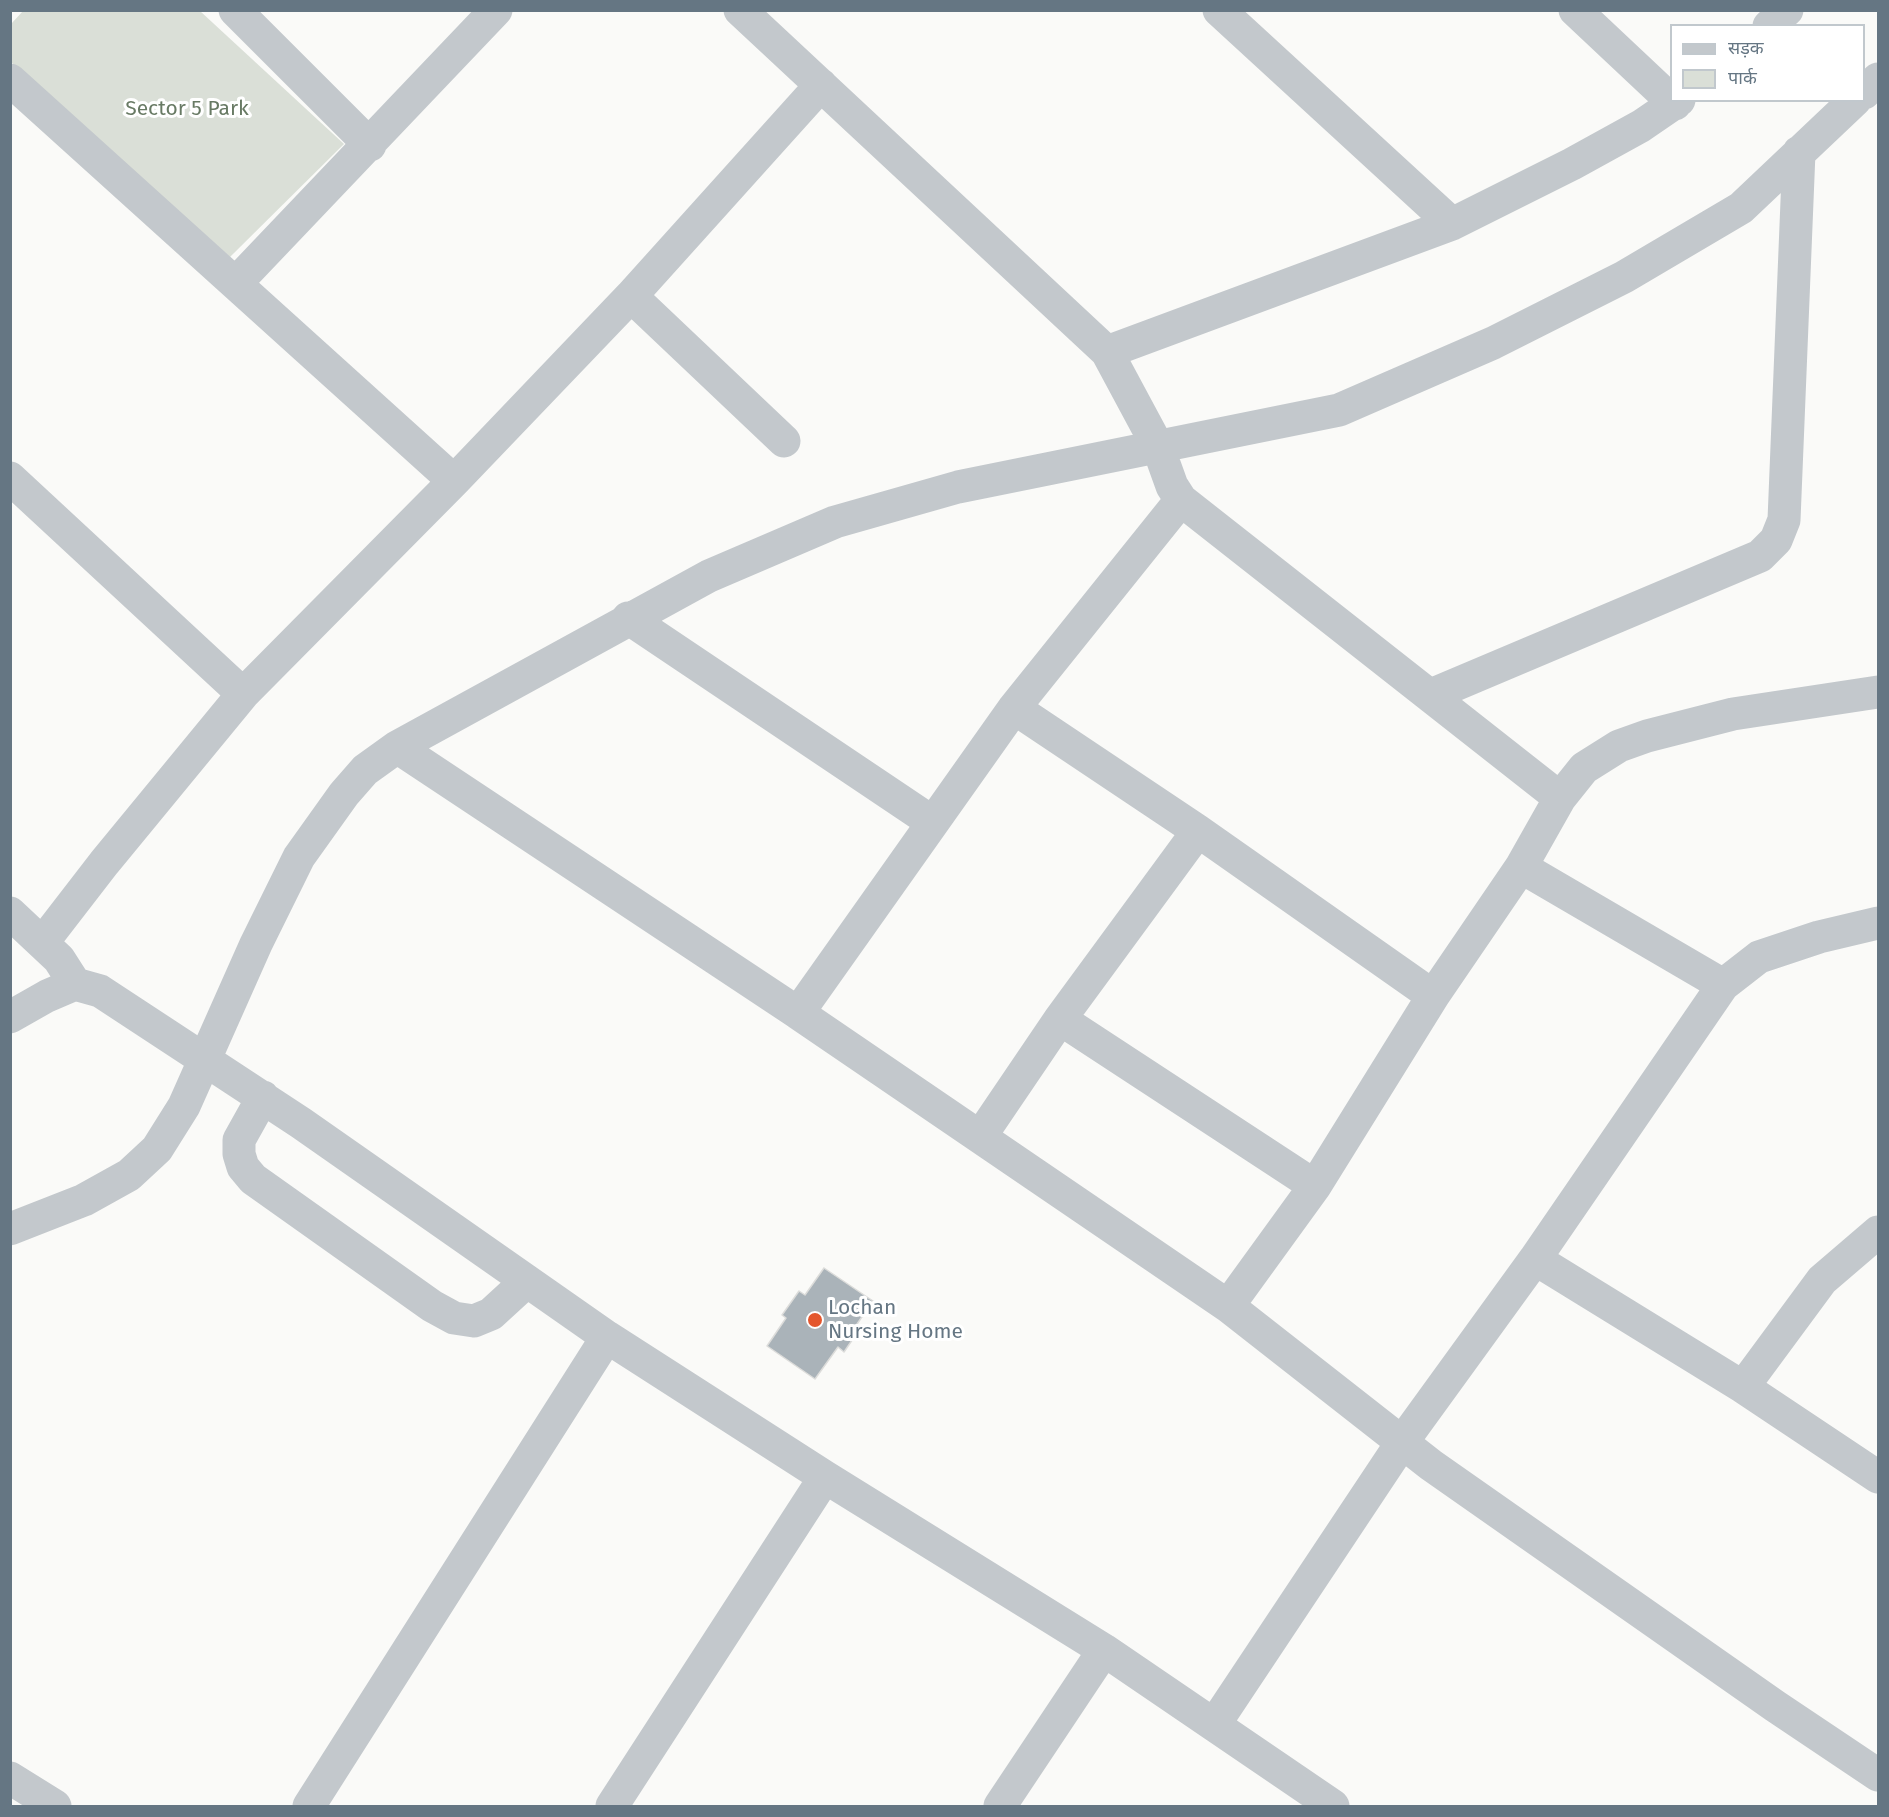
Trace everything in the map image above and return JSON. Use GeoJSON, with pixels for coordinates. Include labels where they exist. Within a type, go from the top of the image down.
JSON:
{"type":"FeatureCollection","features":[{"type":"Feature","properties":{"kind":"street"},"geometry":{"type":"LineString","coordinates":[[235,10],[370,145]]}},
{"type":"Feature","properties":{"kind":"street"},"geometry":{"type":"LineString","coordinates":[[236,283],[370,145],[496,10]]}},
{"type":"Feature","properties":{"kind":"street"},"geometry":{"type":"LineString","coordinates":[[740,10],[1113,361],[1152,436],[1172,486],[1181,500],[1560,798]]}},
{"type":"Feature","properties":{"kind":"street"},"geometry":{"type":"LineString","coordinates":[[1220,10],[1452,224]]}},
{"type":"Feature","properties":{"kind":"street"},"geometry":{"type":"LineString","coordinates":[[1575,10],[1670,96]]}},
{"type":"Feature","properties":{"kind":"street"},"geometry":{"type":"LineString","coordinates":[[1771,24],[1787,10]]}},
{"type":"Feature","properties":{"kind":"street"},"geometry":{"type":"LineString","coordinates":[[1865,91],[1878,79]]}},
{"type":"Feature","properties":{"kind":"street"},"geometry":{"type":"LineString","coordinates":[[10,80],[454,481]]}},
{"type":"Feature","properties":{"kind":"street"},"geometry":{"type":"LineString","coordinates":[[43,942],[104,863],[243,694],[454,481],[631,296],[821,85]]}},
{"type":"Feature","properties":{"kind":"street"},"geometry":{"type":"LineString","coordinates":[[1113,361],[1452,224],[1572,164],[1641,126],[1677,102]]}},
{"type":"Feature","properties":{"kind":"street"},"geometry":{"type":"LineString","coordinates":[[10,1229],[84,1200],[129,1175],[158,1149],[184,1106],[256,944],[299,857],[344,794],[365,770],[397,747],[628,618],[709,576],[835,522],[1152,436],[1339,410],[1493,344],[1624,277],[1741,208],[1853,102]]}},
{"type":"Feature","properties":{"kind":"street"},"geometry":{"type":"LineString","coordinates":[[1431,695],[1760,556],[1776,540],[1784,520],[1798,152]]}},
{"type":"Feature","properties":{"kind":"street"},"geometry":{"type":"LineString","coordinates":[[631,296],[784,441]]}},
{"type":"Feature","properties":{"kind":"street"},"geometry":{"type":"LineString","coordinates":[[10,478],[243,694]]}},
{"type":"Feature","properties":{"kind":"street"},"geometry":{"type":"LineString","coordinates":[[798,1013],[1014,708],[1181,500]]}},
{"type":"Feature","properties":{"kind":"street"},"geometry":{"type":"LineString","coordinates":[[628,618],[932,822]]}},
{"type":"Feature","properties":{"kind":"street"},"geometry":{"type":"LineString","coordinates":[[1228,1306],[1315,1186],[1433,996],[1521,867],[1560,798],[1584,768],[1619,746],[1647,736],[1733,714],[1878,692]]}},
{"type":"Feature","properties":{"kind":"street"},"geometry":{"type":"LineString","coordinates":[[1014,708],[1198,831],[1433,996]]}},
{"type":"Feature","properties":{"kind":"street"},"geometry":{"type":"LineString","coordinates":[[397,747],[798,1013],[1228,1306],[1480,1500],[1878,1775]]}},
{"type":"Feature","properties":{"kind":"street"},"geometry":{"type":"LineString","coordinates":[[980,1137],[1060,1019],[1198,831]]}},
{"type":"Feature","properties":{"kind":"street"},"geometry":{"type":"LineString","coordinates":[[1521,867],[1723,984]]}},
{"type":"Feature","properties":{"kind":"street"},"geometry":{"type":"LineString","coordinates":[[10,913],[43,942],[87,988],[206,1058],[607,1337],[825,1477],[1104,1650],[1333,1806]]}},
{"type":"Feature","properties":{"kind":"street"},"geometry":{"type":"LineString","coordinates":[[1214,1725],[1403,1441],[1535,1259],[1723,984],[1759,957],[1819,937],[1878,923]]}},
{"type":"Feature","properties":{"kind":"street"},"geometry":{"type":"LineString","coordinates":[[10,1017],[47,996],[87,988]]}},
{"type":"Feature","properties":{"kind":"street"},"geometry":{"type":"LineString","coordinates":[[1060,1019],[1315,1186]]}},
{"type":"Feature","properties":{"kind":"street"},"geometry":{"type":"LineString","coordinates":[[263,1097],[240,1140],[241,1161],[253,1179],[432,1306],[454,1318],[474,1321],[491,1314],[527,1281]]}},
{"type":"Feature","properties":{"kind":"street"},"geometry":{"type":"LineString","coordinates":[[1743,1388],[1822,1280],[1878,1232]]}},
{"type":"Feature","properties":{"kind":"street"},"geometry":{"type":"LineString","coordinates":[[1535,1259],[1743,1388],[1878,1477]]}},
{"type":"Feature","properties":{"kind":"street"},"geometry":{"type":"LineString","coordinates":[[309,1806],[607,1337]]}},
{"type":"Feature","properties":{"kind":"street"},"geometry":{"type":"LineString","coordinates":[[619,1804],[825,1477]]}},
{"type":"Feature","properties":{"kind":"street"},"geometry":{"type":"LineString","coordinates":[[1000,1806],[1104,1650]]}},
{"type":"Feature","properties":{"kind":"street"},"geometry":{"type":"LineString","coordinates":[[10,1778],[55,1806]]}},
{"type":"Feature","properties":{"kind":"green space","name":"Sector 5 Park"},"geometry":{"type":"Polygon","coordinates":[[[23,11],[200,11],[344,144],[230,257],[11,62],[11,24],[23,11]]]}},
{"type":"Feature","properties":{"kind":"building"},"geometry":{"type":"Polygon","coordinates":[[[824,1268],[873,1301],[857,1324],[861,1327],[844,1352],[838,1347],[815,1379],[767,1346],[786,1318],[782,1315],[799,1291],[805,1295],[824,1268]]]}},
{"type":"Feature","properties":{"kind":"place","name":"Lochan Nursing Home"},"geometry":{"type":"Point","coordinates":[815,1320]}}]}
